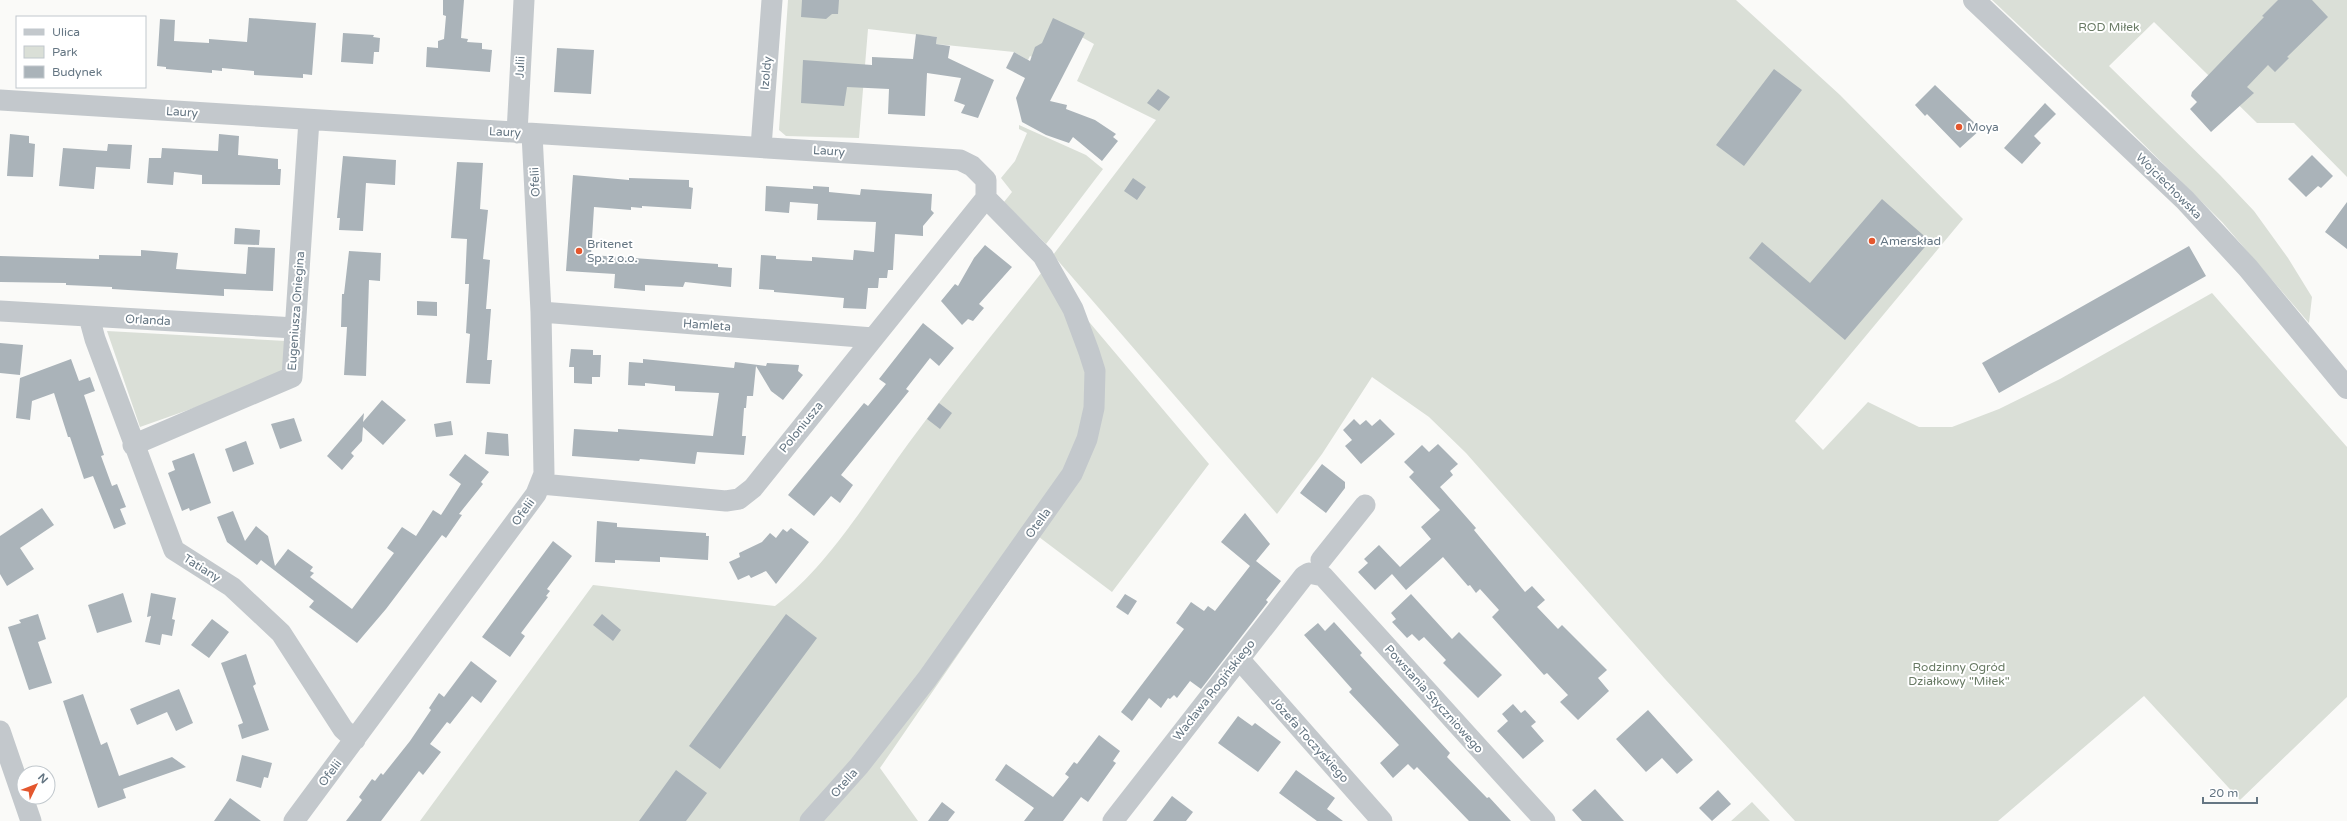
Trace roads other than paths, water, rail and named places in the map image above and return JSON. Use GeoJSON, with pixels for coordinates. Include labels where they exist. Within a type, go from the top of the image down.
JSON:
{"type":"FeatureCollection","features":[{"type":"Feature","properties":{"kind":"street","name":"Julii"},"geometry":{"type":"LineString","coordinates":[[524,0],[525,134]]}},
{"type":"Feature","properties":{"kind":"street","name":"Izoldy"},"geometry":{"type":"LineString","coordinates":[[761,147],[772,0]]}},
{"type":"Feature","properties":{"kind":"street","name":"Wojciechowska"},"geometry":{"type":"LineString","coordinates":[[1974,0],[2185,200],[2248,268],[2347,388]]}},
{"type":"Feature","properties":{"kind":"street","name":"Laury"},"geometry":{"type":"LineString","coordinates":[[0,100],[960,160],[972,166],[986,180],[986,198]]}},
{"type":"Feature","properties":{"kind":"street","name":"Eugeniusza Oniegina"},"geometry":{"type":"LineString","coordinates":[[133,445],[292,377],[309,120]]}},
{"type":"Feature","properties":{"kind":"street","name":"Ofelii"},"geometry":{"type":"LineString","coordinates":[[294,821],[531,501],[541,484],[544,474],[541,312],[525,134]]}},
{"type":"Feature","properties":{"kind":"street","name":"Poloniusza"},"geometry":{"type":"LineString","coordinates":[[541,484],[726,501],[739,500],[753,488],[986,198]]}},
{"type":"Feature","properties":{"kind":"street","name":"Otella"},"geometry":{"type":"LineString","coordinates":[[810,821],[864,760],[927,679],[1068,480],[1087,439],[1094,408],[1095,371],[1073,309],[1043,256],[986,198]]}},
{"type":"Feature","properties":{"kind":"street","name":"Orlanda"},"geometry":{"type":"LineString","coordinates":[[0,311],[295,328]]}},
{"type":"Feature","properties":{"kind":"street","name":"Hamleta"},"geometry":{"type":"LineString","coordinates":[[541,312],[873,338]]}},
{"type":"Feature","properties":{"kind":"street","name":"Tatiany"},"geometry":{"type":"LineString","coordinates":[[89,317],[95,339],[133,445],[174,550],[232,587],[281,633],[343,729],[355,740]]}},
{"type":"Feature","properties":{"kind":"street"},"geometry":{"type":"LineString","coordinates":[[1322,568],[1365,505]]}},
{"type":"Feature","properties":{"kind":"street","name":"Wacława Rogińskiego"},"geometry":{"type":"LineString","coordinates":[[1113,821],[1304,576],[1322,568]]}},
{"type":"Feature","properties":{"kind":"street","name":"Powstania Styczniowego"},"geometry":{"type":"LineString","coordinates":[[1322,568],[1545,821]]}},
{"type":"Feature","properties":{"kind":"street","name":"Józefa Toczyskiego"},"geometry":{"type":"LineString","coordinates":[[1239,658],[1382,821]]}},
{"type":"Feature","properties":{"kind":"street"},"geometry":{"type":"LineString","coordinates":[[0,731],[30,821]]}},
{"type":"Feature","properties":{"kind":"place","name":"Moya"},"geometry":{"type":"Point","coordinates":[1959,127]}},
{"type":"Feature","properties":{"kind":"place","name":"Amerskład"},"geometry":{"type":"Point","coordinates":[1872,241]}},
{"type":"Feature","properties":{"kind":"place","name":"Britenet Sp. z o.o."},"geometry":{"type":"Point","coordinates":[579,251]}},
{"type":"Feature","properties":{"kind":"park label","name":"ROD Miłek"},"geometry":{"type":"Point","coordinates":[2109,27]}},
{"type":"Feature","properties":{"kind":"park label","name":"Rodzinny Ogród Działkowy \"Miłek\""},"geometry":{"type":"Point","coordinates":[1959,674]}}]}
